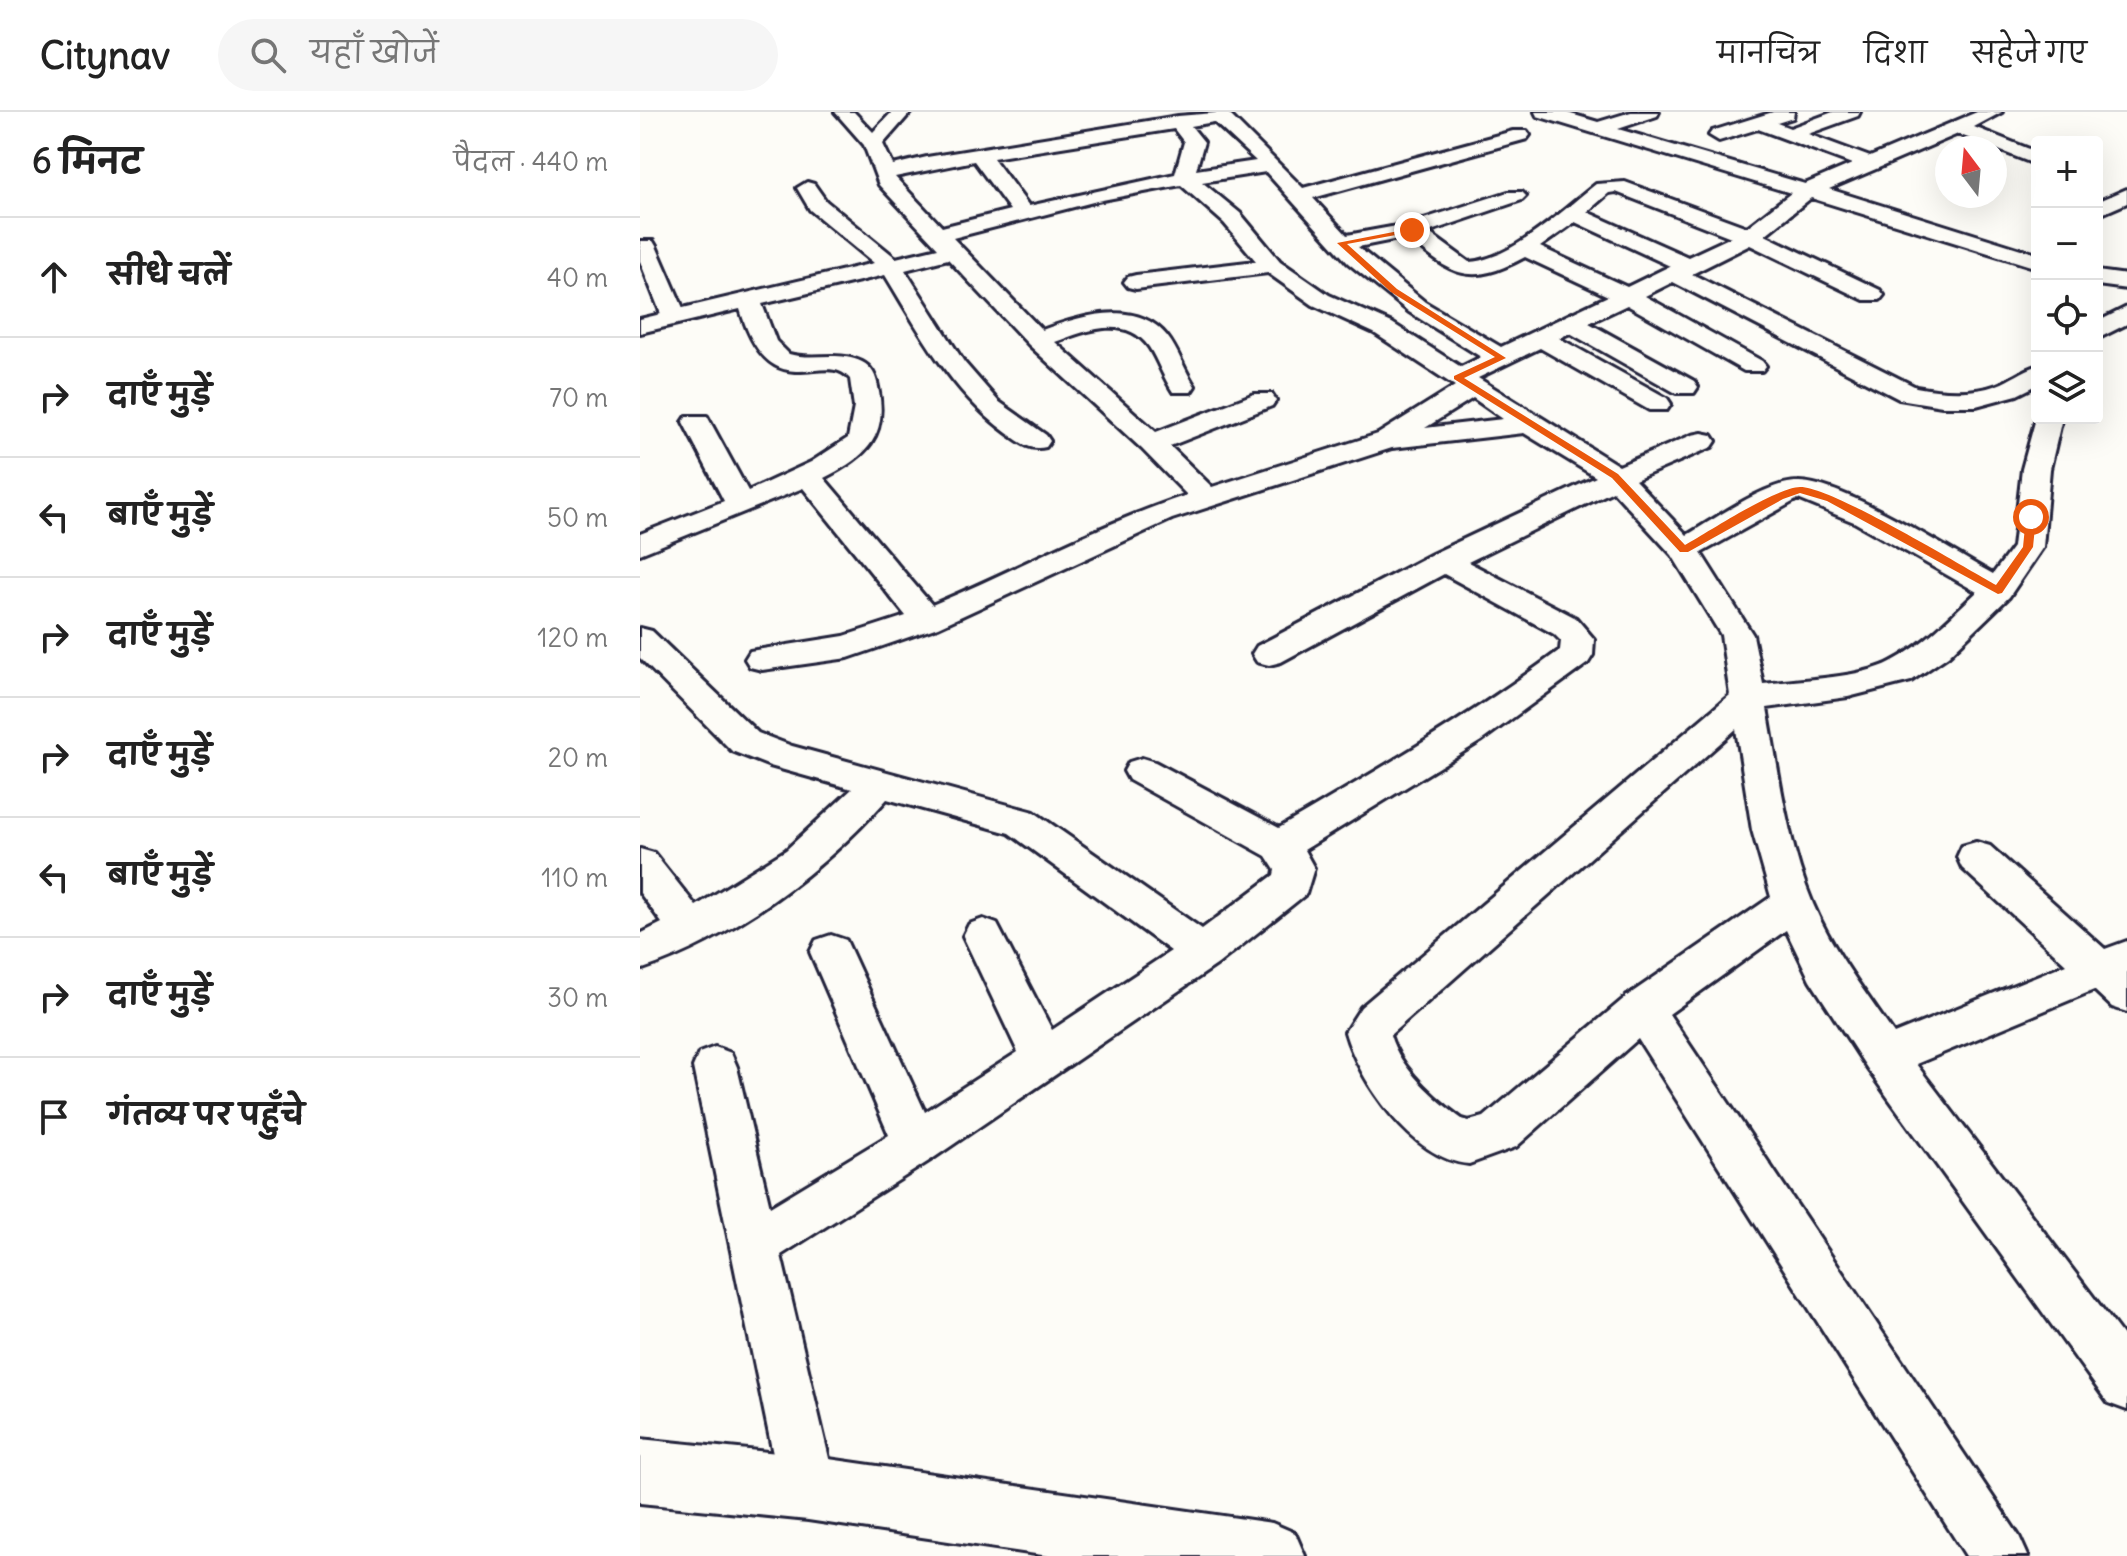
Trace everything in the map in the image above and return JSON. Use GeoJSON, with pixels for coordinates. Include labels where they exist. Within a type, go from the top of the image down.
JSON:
{"type":"FeatureCollection","features":[{"type":"Feature","properties":{"kind":"main road"},"geometry":{"type":"LineString","coordinates":[[640,1471],[808,1488],[1272,1556]]}},
{"type":"Feature","properties":{"kind":"street"},"geometry":{"type":"LineString","coordinates":[[844,112],[873,143],[886,171]]}},
{"type":"Feature","properties":{"kind":"street"},"geometry":{"type":"LineString","coordinates":[[873,143],[902,112]]}},
{"type":"Feature","properties":{"kind":"street"},"geometry":{"type":"LineString","coordinates":[[1544,112],[2031,254]]}},
{"type":"Feature","properties":{"kind":"street"},"geometry":{"type":"LineString","coordinates":[[1597,129],[1650,112]]}},
{"type":"Feature","properties":{"kind":"street"},"geometry":{"type":"LineString","coordinates":[[1719,135],[1793,112]]}},
{"type":"Feature","properties":{"kind":"street"},"geometry":{"type":"LineString","coordinates":[[1791,134],[1851,112]]}},
{"type":"Feature","properties":{"kind":"street"},"geometry":{"type":"LineString","coordinates":[[1388,440],[1501,358],[1569,322],[1750,236],[1807,191],[1993,112]]}},
{"type":"Feature","properties":{"kind":"street"},"geometry":{"type":"LineString","coordinates":[[886,171],[1218,114],[1300,195],[1341,243],[1394,290],[1501,358]]}},
{"type":"Feature","properties":{"kind":"street"},"geometry":{"type":"LineString","coordinates":[[1178,122],[1194,142],[1186,162],[1185,178]]}},
{"type":"Feature","properties":{"kind":"street"},"geometry":{"type":"LineString","coordinates":[[1760,123],[1870,164]]}},
{"type":"Feature","properties":{"kind":"street"},"geometry":{"type":"LineString","coordinates":[[1960,128],[2031,157]]}},
{"type":"Feature","properties":{"kind":"street"},"geometry":{"type":"LineString","coordinates":[[1300,195],[1520,135]]}},
{"type":"Feature","properties":{"kind":"street"},"geometry":{"type":"LineString","coordinates":[[1040,144],[1096,195]]}},
{"type":"Feature","properties":{"kind":"street"},"geometry":{"type":"LineString","coordinates":[[979,154],[1024,214]]}},
{"type":"Feature","properties":{"kind":"street"},"geometry":{"type":"LineString","coordinates":[[1640,162],[1788,206]]}},
{"type":"Feature","properties":{"kind":"street"},"geometry":{"type":"LineString","coordinates":[[640,326],[891,266],[1024,214],[1096,195],[1271,165]]}},
{"type":"Feature","properties":{"kind":"street"},"geometry":{"type":"LineString","coordinates":[[886,171],[883,174],[886,181],[1038,340],[1152,443],[1207,499]]}},
{"type":"Feature","properties":{"kind":"street"},"geometry":{"type":"LineString","coordinates":[[1185,178],[1232,218],[1272,266],[1321,300],[1393,334],[1529,424],[1615,476],[1684,550],[1737,635],[1771,830],[1793,903],[1825,968],[1885,1057],[2127,1384]]}},
{"type":"Feature","properties":{"kind":"street"},"geometry":{"type":"LineString","coordinates":[[2103,185],[2126,195]]}},
{"type":"Feature","properties":{"kind":"street"},"geometry":{"type":"LineString","coordinates":[[1412,230],[1467,269],[1494,262],[1523,248],[1603,188],[1618,186],[1750,236],[1872,295]]}},
{"type":"Feature","properties":{"kind":"street"},"geometry":{"type":"LineString","coordinates":[[807,188],[818,205],[891,266],[954,366],[989,407],[1036,441]]}},
{"type":"Feature","properties":{"kind":"street"},"geometry":{"type":"LineString","coordinates":[[2101,208],[2126,195]]}},
{"type":"Feature","properties":{"kind":"street"},"geometry":{"type":"LineString","coordinates":[[1341,243],[1412,230],[1515,196]]}},
{"type":"Feature","properties":{"kind":"street"},"geometry":{"type":"LineString","coordinates":[[1573,213],[1908,393],[1941,398],[1992,396],[2019,387],[2031,378]]}},
{"type":"Feature","properties":{"kind":"street"},"geometry":{"type":"LineString","coordinates":[[645,246],[675,318]]}},
{"type":"Feature","properties":{"kind":"street"},"geometry":{"type":"LineString","coordinates":[[1523,248],[1628,296],[1753,366]]}},
{"type":"Feature","properties":{"kind":"street"},"geometry":{"type":"LineString","coordinates":[[1136,282],[1272,266]]}},
{"type":"Feature","properties":{"kind":"street"},"geometry":{"type":"LineString","coordinates":[[2103,280],[2127,285]]}},
{"type":"Feature","properties":{"kind":"street"},"geometry":{"type":"LineString","coordinates":[[640,545],[807,475],[852,450],[860,442],[867,416],[864,380],[860,371],[849,364],[799,363],[776,357],[765,344],[749,300]]}},
{"type":"Feature","properties":{"kind":"street"},"geometry":{"type":"LineString","coordinates":[[2103,328],[2127,314]]}},
{"type":"Feature","properties":{"kind":"street"},"geometry":{"type":"LineString","coordinates":[[1038,340],[1088,324],[1132,321],[1155,339],[1182,386]]}},
{"type":"Feature","properties":{"kind":"street"},"geometry":{"type":"LineString","coordinates":[[1569,322],[1685,387]]}},
{"type":"Feature","properties":{"kind":"street"},"geometry":{"type":"LineString","coordinates":[[1539,337],[1658,404]]}},
{"type":"Feature","properties":{"kind":"street"},"geometry":{"type":"LineString","coordinates":[[1152,443],[1263,400]]}},
{"type":"Feature","properties":{"kind":"street"},"geometry":{"type":"LineString","coordinates":[[697,422],[740,503]]}},
{"type":"Feature","properties":{"kind":"street"},"geometry":{"type":"LineString","coordinates":[[762,659],[848,647],[927,620],[1031,575],[1106,536],[1207,499],[1388,440],[1529,424]]}},
{"type":"Feature","properties":{"kind":"street"},"geometry":{"type":"LineString","coordinates":[[1793,903],[1642,1009],[1516,1120],[1500,1132],[1475,1143],[1460,1142],[1443,1133],[1376,1060],[1369,1045],[1367,1032],[1376,1020],[1749,698],[1848,685],[1899,673],[1936,648],[1998,590],[2028,547],[2036,469],[2047,424]]}},
{"type":"Feature","properties":{"kind":"street"},"geometry":{"type":"LineString","coordinates":[[1269,654],[1443,561],[1615,476],[1702,441]]}},
{"type":"Feature","properties":{"kind":"street"},"geometry":{"type":"LineString","coordinates":[[807,475],[927,620]]}},
{"type":"Feature","properties":{"kind":"street"},"geometry":{"type":"LineString","coordinates":[[1684,550],[1780,497],[1800,490],[1831,499],[1998,590]]}},
{"type":"Feature","properties":{"kind":"street"},"geometry":{"type":"LineString","coordinates":[[1280,846],[1441,750],[1534,688],[1576,655],[1578,639],[1565,626],[1443,561]]}},
{"type":"Feature","properties":{"kind":"street"},"geometry":{"type":"LineString","coordinates":[[640,639],[745,742],[783,757],[1021,822],[1203,952]]}},
{"type":"Feature","properties":{"kind":"street"},"geometry":{"type":"LineString","coordinates":[[753,1245],[916,1144],[1044,1059],[1203,952],[1292,883],[1295,868],[1280,846],[1142,771]]}},
{"type":"Feature","properties":{"kind":"street"},"geometry":{"type":"LineString","coordinates":[[640,953],[759,890],[803,859],[880,783]]}},
{"type":"Feature","properties":{"kind":"street"},"geometry":{"type":"LineString","coordinates":[[1976,857],[2119,974]]}},
{"type":"Feature","properties":{"kind":"street"},"geometry":{"type":"LineString","coordinates":[[640,864],[690,929]]}},
{"type":"Feature","properties":{"kind":"street"},"geometry":{"type":"LineString","coordinates":[[983,936],[1044,1059]]}},
{"type":"Feature","properties":{"kind":"street"},"geometry":{"type":"LineString","coordinates":[[831,952],[916,1144]]}},
{"type":"Feature","properties":{"kind":"street"},"geometry":{"type":"LineString","coordinates":[[1885,1057],[2119,974]]}},
{"type":"Feature","properties":{"kind":"street"},"geometry":{"type":"LineString","coordinates":[[1642,1009],[1999,1556]]}},
{"type":"Feature","properties":{"kind":"street"},"geometry":{"type":"LineString","coordinates":[[715,1067],[808,1488]]}},
{"type":"Feature","properties":{"kind":"route"},"geometry":{"type":"LineString","coordinates":[[1412,230],[1341,243],[1417,307],[1501,358],[1458,378],[1615,476],[1684,550],[1780,497],[1800,490],[1831,499],[1998,590],[2028,547],[2031,517]]}}]}
